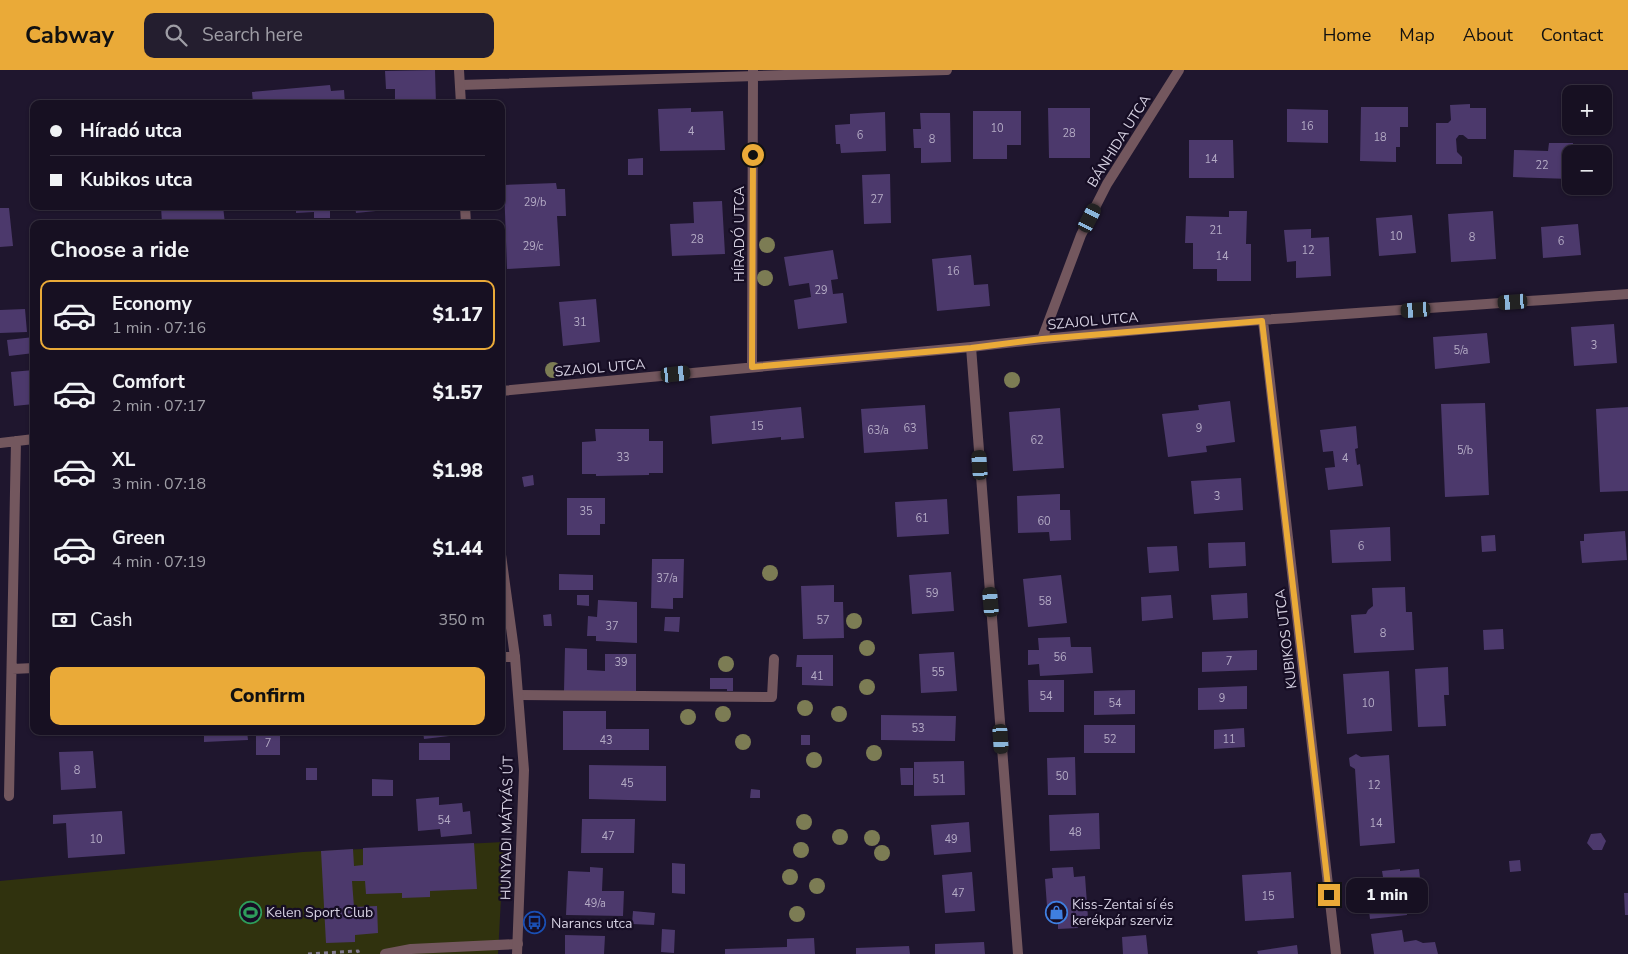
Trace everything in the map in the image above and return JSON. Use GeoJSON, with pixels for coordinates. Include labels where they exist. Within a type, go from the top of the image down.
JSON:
{"type":"FeatureCollection","features":[{"type":"Feature","properties":{"kind":"street"},"geometry":{"type":"LineString","coordinates":[[459,70],[460,100]]}},
{"type":"Feature","properties":{"kind":"street"},"geometry":{"type":"LineString","coordinates":[[460,85],[753,73],[947,70]]}},
{"type":"Feature","properties":{"kind":"street","name":"BÁNHIDA UTCA"},"geometry":{"type":"LineString","coordinates":[[1042,339],[1081,235],[1107,184],[1179,70]]}},
{"type":"Feature","properties":{"kind":"street","name":"HÍRADÓ UTCA"},"geometry":{"type":"LineString","coordinates":[[752,367],[753,73]]}},
{"type":"Feature","properties":{"kind":"street","name":"SZAJOL UTCA"},"geometry":{"type":"LineString","coordinates":[[505,391],[971,348],[1042,339],[1628,294]]}},
{"type":"Feature","properties":{"kind":"street","name":"KUBIKOS UTCA"},"geometry":{"type":"LineString","coordinates":[[1262,321],[1336,954]]}},
{"type":"Feature","properties":{"kind":"street"},"geometry":{"type":"LineString","coordinates":[[971,348],[1018,954]]}},
{"type":"Feature","properties":{"kind":"street"},"geometry":{"type":"LineString","coordinates":[[0,443],[30,439]]}},
{"type":"Feature","properties":{"kind":"street"},"geometry":{"type":"LineString","coordinates":[[9,796],[16,441]]}},
{"type":"Feature","properties":{"kind":"street","name":"HUNYADI MÁTYÁS ÚT"},"geometry":{"type":"LineString","coordinates":[[505,584],[519,695],[524,770],[518,949]]}},
{"type":"Feature","properties":{"kind":"street"},"geometry":{"type":"LineString","coordinates":[[505,657],[515,657]]}},
{"type":"Feature","properties":{"kind":"street"},"geometry":{"type":"LineString","coordinates":[[519,695],[772,697],[774,659]]}},
{"type":"Feature","properties":{"kind":"street"},"geometry":{"type":"LineString","coordinates":[[12,669],[30,668]]}},
{"type":"Feature","properties":{"kind":"street"},"geometry":{"type":"LineString","coordinates":[[385,954],[410,949],[518,949]]}},
{"type":"Feature","properties":{"kind":"path"},"geometry":{"type":"LineString","coordinates":[[308,954],[358,951],[359,954]]}},
{"type":"Feature","properties":{"kind":"green space","name":"Kelen Sport Club"},"geometry":{"type":"Polygon","coordinates":[[[504,842],[498,954],[0,954],[0,881],[303,852],[504,842]]]}},
{"type":"Feature","properties":{"kind":"building"},"geometry":{"type":"Polygon","coordinates":[[[435,70],[436,100],[395,100],[395,89],[386,89],[385,71],[435,70]]]}},
{"type":"Feature","properties":{"kind":"building"},"geometry":{"type":"Polygon","coordinates":[[[330,85],[331,91],[344,90],[345,100],[253,100],[252,92],[330,85]]]}},
{"type":"Feature","properties":{"kind":"building"},"geometry":{"type":"Polygon","coordinates":[[[1470,104],[1470,108],[1486,108],[1486,139],[1468,139],[1463,135],[1459,135],[1456,139],[1457,152],[1462,157],[1462,164],[1436,164],[1436,123],[1448,123],[1451,120],[1450,105],[1470,104]]]}},
{"type":"Feature","properties":{"kind":"building"},"geometry":{"type":"Polygon","coordinates":[[[1361,107],[1408,107],[1408,127],[1400,127],[1400,147],[1396,147],[1396,162],[1360,161],[1361,107]]]}},
{"type":"Feature","properties":{"kind":"building"},"geometry":{"type":"Polygon","coordinates":[[[691,108],[691,112],[723,111],[725,150],[660,151],[658,109],[691,108]]]}},
{"type":"Feature","properties":{"kind":"building"},"geometry":{"type":"Polygon","coordinates":[[[1048,108],[1090,108],[1090,158],[1049,158],[1048,108]]]}},
{"type":"Feature","properties":{"kind":"building"},"geometry":{"type":"Polygon","coordinates":[[[1287,109],[1328,110],[1328,143],[1287,142],[1287,109]]]}},
{"type":"Feature","properties":{"kind":"building"},"geometry":{"type":"Polygon","coordinates":[[[973,111],[1021,111],[1021,145],[1007,145],[1007,159],[973,159],[973,111]]]}},
{"type":"Feature","properties":{"kind":"building"},"geometry":{"type":"Polygon","coordinates":[[[885,112],[886,151],[841,153],[840,144],[836,144],[835,125],[850,124],[850,114],[885,112]]]}},
{"type":"Feature","properties":{"kind":"building"},"geometry":{"type":"Polygon","coordinates":[[[920,113],[950,113],[951,162],[921,163],[921,148],[914,148],[913,129],[921,129],[920,113]]]}},
{"type":"Feature","properties":{"kind":"building"},"geometry":{"type":"Polygon","coordinates":[[[1189,140],[1233,140],[1234,178],[1189,178],[1189,140]]]}},
{"type":"Feature","properties":{"kind":"building"},"geometry":{"type":"Polygon","coordinates":[[[1549,143],[1573,143],[1573,145],[1562,145],[1562,179],[1513,177],[1514,150],[1548,151],[1549,143]]]}},
{"type":"Feature","properties":{"kind":"building"},"geometry":{"type":"Polygon","coordinates":[[[643,158],[643,175],[628,175],[628,159],[643,158]]]}},
{"type":"Feature","properties":{"kind":"building"},"geometry":{"type":"Polygon","coordinates":[[[890,174],[891,223],[864,224],[862,175],[890,174]]]}},
{"type":"Feature","properties":{"kind":"building"},"geometry":{"type":"Polygon","coordinates":[[[556,183],[557,189],[565,189],[566,216],[557,216],[560,266],[507,269],[505,185],[556,183]]]}},
{"type":"Feature","properties":{"kind":"building"},"geometry":{"type":"Polygon","coordinates":[[[722,201],[725,254],[672,256],[670,224],[694,223],[693,202],[722,201]]]}},
{"type":"Feature","properties":{"kind":"building"},"geometry":{"type":"Polygon","coordinates":[[[0,208],[9,208],[13,246],[0,247],[0,208]]]}},
{"type":"Feature","properties":{"kind":"building"},"geometry":{"type":"Polygon","coordinates":[[[161,210],[223,210],[225,220],[162,220],[161,210]]]}},
{"type":"Feature","properties":{"kind":"building"},"geometry":{"type":"Polygon","coordinates":[[[296,210],[330,210],[330,218],[314,218],[314,212],[296,213],[296,210]]]}},
{"type":"Feature","properties":{"kind":"building"},"geometry":{"type":"Polygon","coordinates":[[[356,210],[386,210],[356,213],[356,210]]]}},
{"type":"Feature","properties":{"kind":"building"},"geometry":{"type":"Polygon","coordinates":[[[1229,211],[1247,211],[1246,244],[1251,244],[1251,281],[1217,281],[1217,269],[1193,269],[1193,243],[1185,243],[1186,216],[1229,217],[1229,211]]]}},
{"type":"Feature","properties":{"kind":"building"},"geometry":{"type":"Polygon","coordinates":[[[1493,211],[1496,259],[1451,262],[1448,214],[1493,211]]]}},
{"type":"Feature","properties":{"kind":"building"},"geometry":{"type":"Polygon","coordinates":[[[1412,215],[1416,253],[1379,256],[1376,218],[1412,215]]]}},
{"type":"Feature","properties":{"kind":"building"},"geometry":{"type":"Polygon","coordinates":[[[1578,224],[1581,255],[1543,258],[1541,227],[1578,224]]]}},
{"type":"Feature","properties":{"kind":"building"},"geometry":{"type":"Polygon","coordinates":[[[1311,229],[1311,238],[1329,237],[1331,276],[1296,278],[1296,261],[1287,262],[1284,230],[1311,229]]]}},
{"type":"Feature","properties":{"kind":"building"},"geometry":{"type":"Polygon","coordinates":[[[833,250],[838,279],[831,280],[833,294],[843,293],[847,323],[798,329],[794,300],[811,297],[809,283],[789,286],[784,257],[833,250]]]}},
{"type":"Feature","properties":{"kind":"building"},"geometry":{"type":"Polygon","coordinates":[[[971,255],[974,285],[988,284],[990,306],[937,311],[932,259],[971,255]]]}},
{"type":"Feature","properties":{"kind":"building"},"geometry":{"type":"Polygon","coordinates":[[[596,299],[600,342],[563,346],[559,302],[596,299]]]}},
{"type":"Feature","properties":{"kind":"building"},"geometry":{"type":"Polygon","coordinates":[[[25,309],[27,332],[0,333],[0,310],[25,309]]]}},
{"type":"Feature","properties":{"kind":"building"},"geometry":{"type":"Polygon","coordinates":[[[1614,324],[1617,363],[1574,366],[1571,327],[1614,324]]]}},
{"type":"Feature","properties":{"kind":"building"},"geometry":{"type":"Polygon","coordinates":[[[1487,333],[1490,363],[1435,369],[1433,337],[1487,333]]]}},
{"type":"Feature","properties":{"kind":"building"},"geometry":{"type":"Polygon","coordinates":[[[30,337],[30,353],[9,356],[7,340],[30,337]]]}},
{"type":"Feature","properties":{"kind":"building"},"geometry":{"type":"Polygon","coordinates":[[[30,370],[30,404],[14,406],[11,372],[30,370]]]}},
{"type":"Feature","properties":{"kind":"building"},"geometry":{"type":"Polygon","coordinates":[[[1230,401],[1235,442],[1206,446],[1207,452],[1168,457],[1162,414],[1199,410],[1198,405],[1230,401]]]}},
{"type":"Feature","properties":{"kind":"building"},"geometry":{"type":"Polygon","coordinates":[[[1485,403],[1489,495],[1445,497],[1441,404],[1485,403]]]}},
{"type":"Feature","properties":{"kind":"building"},"geometry":{"type":"Polygon","coordinates":[[[925,405],[928,449],[864,453],[861,409],[925,405]]]}},
{"type":"Feature","properties":{"kind":"building"},"geometry":{"type":"Polygon","coordinates":[[[801,407],[804,438],[781,440],[781,437],[712,444],[710,416],[801,407]]]}},
{"type":"Feature","properties":{"kind":"building"},"geometry":{"type":"Polygon","coordinates":[[[1628,407],[1628,491],[1600,492],[1596,409],[1628,407]]]}},
{"type":"Feature","properties":{"kind":"building"},"geometry":{"type":"Polygon","coordinates":[[[1060,408],[1064,468],[1013,471],[1009,412],[1060,408]]]}},
{"type":"Feature","properties":{"kind":"building"},"geometry":{"type":"Polygon","coordinates":[[[1356,426],[1358,448],[1355,449],[1357,465],[1360,464],[1363,486],[1328,490],[1325,468],[1335,467],[1333,451],[1323,452],[1320,430],[1356,426]]]}},
{"type":"Feature","properties":{"kind":"building"},"geometry":{"type":"Polygon","coordinates":[[[595,429],[649,429],[649,441],[663,441],[663,473],[596,476],[596,474],[582,474],[582,442],[596,441],[595,429]]]}},
{"type":"Feature","properties":{"kind":"building"},"geometry":{"type":"Polygon","coordinates":[[[533,475],[534,485],[524,487],[522,477],[533,475]]]}},
{"type":"Feature","properties":{"kind":"building"},"geometry":{"type":"Polygon","coordinates":[[[1241,478],[1243,510],[1194,514],[1191,481],[1241,478]]]}},
{"type":"Feature","properties":{"kind":"building"},"geometry":{"type":"Polygon","coordinates":[[[1060,494],[1060,510],[1070,510],[1071,540],[1050,541],[1049,532],[1018,533],[1017,496],[1060,494]]]}},
{"type":"Feature","properties":{"kind":"building"},"geometry":{"type":"Polygon","coordinates":[[[567,498],[605,498],[605,524],[600,524],[600,535],[567,535],[567,498]]]}},
{"type":"Feature","properties":{"kind":"building"},"geometry":{"type":"Polygon","coordinates":[[[947,499],[949,534],[897,537],[895,502],[947,499]]]}},
{"type":"Feature","properties":{"kind":"building"},"geometry":{"type":"Polygon","coordinates":[[[1390,527],[1391,561],[1332,563],[1330,530],[1390,527]]]}},
{"type":"Feature","properties":{"kind":"building"},"geometry":{"type":"Polygon","coordinates":[[[1625,531],[1627,560],[1582,563],[1580,541],[1584,541],[1584,534],[1625,531]]]}},
{"type":"Feature","properties":{"kind":"building"},"geometry":{"type":"Polygon","coordinates":[[[1495,535],[1496,551],[1482,552],[1481,536],[1495,535]]]}},
{"type":"Feature","properties":{"kind":"building"},"geometry":{"type":"Polygon","coordinates":[[[1245,542],[1246,566],[1209,568],[1208,543],[1245,542]]]}},
{"type":"Feature","properties":{"kind":"building"},"geometry":{"type":"Polygon","coordinates":[[[1177,546],[1179,571],[1149,573],[1147,547],[1177,546]]]}},
{"type":"Feature","properties":{"kind":"building"},"geometry":{"type":"Polygon","coordinates":[[[652,559],[684,559],[683,598],[673,598],[673,609],[651,608],[652,559]]]}},
{"type":"Feature","properties":{"kind":"building"},"geometry":{"type":"Polygon","coordinates":[[[951,572],[954,611],[912,614],[909,575],[951,572]]]}},
{"type":"Feature","properties":{"kind":"building"},"geometry":{"type":"Polygon","coordinates":[[[559,574],[593,575],[593,590],[559,590],[559,574]]]}},
{"type":"Feature","properties":{"kind":"building"},"geometry":{"type":"Polygon","coordinates":[[[1061,575],[1067,623],[1028,627],[1023,579],[1061,575]]]}},
{"type":"Feature","properties":{"kind":"building"},"geometry":{"type":"Polygon","coordinates":[[[834,585],[834,602],[843,602],[844,638],[803,639],[801,586],[834,585]]]}},
{"type":"Feature","properties":{"kind":"building"},"geometry":{"type":"Polygon","coordinates":[[[1405,587],[1406,612],[1412,612],[1414,650],[1354,653],[1351,615],[1366,614],[1373,606],[1372,588],[1405,587]]]}},
{"type":"Feature","properties":{"kind":"building"},"geometry":{"type":"Polygon","coordinates":[[[1247,593],[1248,618],[1213,620],[1211,595],[1247,593]]]}},
{"type":"Feature","properties":{"kind":"building"},"geometry":{"type":"Polygon","coordinates":[[[577,595],[589,595],[589,606],[577,605],[577,595]]]}},
{"type":"Feature","properties":{"kind":"building"},"geometry":{"type":"Polygon","coordinates":[[[1171,595],[1173,618],[1142,621],[1141,597],[1171,595]]]}},
{"type":"Feature","properties":{"kind":"building"},"geometry":{"type":"Polygon","coordinates":[[[598,600],[637,602],[637,643],[596,641],[596,636],[587,636],[588,616],[597,617],[598,600]]]}},
{"type":"Feature","properties":{"kind":"building"},"geometry":{"type":"Polygon","coordinates":[[[551,614],[552,626],[544,626],[543,615],[551,614]]]}},
{"type":"Feature","properties":{"kind":"building"},"geometry":{"type":"Polygon","coordinates":[[[665,617],[680,617],[679,632],[664,631],[665,617]]]}},
{"type":"Feature","properties":{"kind":"building"},"geometry":{"type":"Polygon","coordinates":[[[1503,629],[1504,649],[1484,650],[1483,630],[1503,629]]]}},
{"type":"Feature","properties":{"kind":"building"},"geometry":{"type":"Polygon","coordinates":[[[1070,637],[1071,647],[1091,647],[1093,673],[1040,676],[1039,664],[1028,665],[1028,650],[1039,650],[1038,638],[1070,637]]]}},
{"type":"Feature","properties":{"kind":"building"},"geometry":{"type":"Polygon","coordinates":[[[565,648],[587,649],[587,670],[605,671],[605,654],[636,654],[636,691],[564,691],[565,648]]]}},
{"type":"Feature","properties":{"kind":"building"},"geometry":{"type":"Polygon","coordinates":[[[1257,650],[1257,670],[1202,672],[1202,652],[1257,650]]]}},
{"type":"Feature","properties":{"kind":"building"},"geometry":{"type":"Polygon","coordinates":[[[954,652],[957,691],[921,693],[919,654],[954,652]]]}},
{"type":"Feature","properties":{"kind":"building"},"geometry":{"type":"Polygon","coordinates":[[[797,655],[833,655],[833,686],[802,685],[802,667],[796,667],[797,655]]]}},
{"type":"Feature","properties":{"kind":"building"},"geometry":{"type":"Polygon","coordinates":[[[1448,667],[1449,695],[1444,695],[1446,726],[1418,727],[1415,669],[1448,667]]]}},
{"type":"Feature","properties":{"kind":"building"},"geometry":{"type":"Polygon","coordinates":[[[1389,671],[1392,731],[1347,734],[1343,674],[1389,671]]]}},
{"type":"Feature","properties":{"kind":"building"},"geometry":{"type":"Polygon","coordinates":[[[710,678],[733,678],[733,691],[710,689],[710,678]]]}},
{"type":"Feature","properties":{"kind":"building"},"geometry":{"type":"Polygon","coordinates":[[[1028,680],[1064,680],[1064,712],[1029,712],[1028,680]]]}},
{"type":"Feature","properties":{"kind":"building"},"geometry":{"type":"Polygon","coordinates":[[[1247,686],[1247,709],[1198,710],[1198,688],[1247,686]]]}},
{"type":"Feature","properties":{"kind":"building"},"geometry":{"type":"Polygon","coordinates":[[[1135,690],[1135,714],[1094,715],[1094,691],[1135,690]]]}},
{"type":"Feature","properties":{"kind":"building"},"geometry":{"type":"Polygon","coordinates":[[[563,711],[606,711],[606,729],[649,729],[649,750],[563,750],[563,711]]]}},
{"type":"Feature","properties":{"kind":"building"},"geometry":{"type":"Polygon","coordinates":[[[881,715],[956,716],[955,741],[881,740],[881,715]]]}},
{"type":"Feature","properties":{"kind":"building"},"geometry":{"type":"Polygon","coordinates":[[[1084,725],[1135,725],[1135,753],[1084,753],[1084,725]]]}},
{"type":"Feature","properties":{"kind":"building"},"geometry":{"type":"Polygon","coordinates":[[[1244,728],[1245,747],[1214,749],[1214,730],[1244,728]]]}},
{"type":"Feature","properties":{"kind":"building"},"geometry":{"type":"Polygon","coordinates":[[[204,735],[247,735],[248,740],[204,742],[204,735]]]}},
{"type":"Feature","properties":{"kind":"building"},"geometry":{"type":"Polygon","coordinates":[[[256,735],[280,735],[280,755],[256,755],[256,735]]]}},
{"type":"Feature","properties":{"kind":"building"},"geometry":{"type":"Polygon","coordinates":[[[424,735],[458,735],[424,739],[424,735]]]}},
{"type":"Feature","properties":{"kind":"building"},"geometry":{"type":"Polygon","coordinates":[[[801,735],[810,735],[810,745],[801,745],[801,735]]]}},
{"type":"Feature","properties":{"kind":"building"},"geometry":{"type":"Polygon","coordinates":[[[419,743],[450,743],[450,760],[419,760],[419,743]]]}},
{"type":"Feature","properties":{"kind":"building"},"geometry":{"type":"Polygon","coordinates":[[[93,751],[96,788],[61,790],[59,752],[93,751]]]}},
{"type":"Feature","properties":{"kind":"building"},"geometry":{"type":"Polygon","coordinates":[[[1356,754],[1361,757],[1389,755],[1395,843],[1360,846],[1355,769],[1350,766],[1349,758],[1356,754]]]}},
{"type":"Feature","properties":{"kind":"building"},"geometry":{"type":"Polygon","coordinates":[[[1075,757],[1076,795],[1048,795],[1047,758],[1075,757]]]}},
{"type":"Feature","properties":{"kind":"building"},"geometry":{"type":"Polygon","coordinates":[[[964,761],[965,795],[914,796],[914,762],[964,761]]]}},
{"type":"Feature","properties":{"kind":"building"},"geometry":{"type":"Polygon","coordinates":[[[589,765],[666,766],[666,801],[589,799],[589,765]]]}},
{"type":"Feature","properties":{"kind":"building"},"geometry":{"type":"Polygon","coordinates":[[[306,768],[317,768],[317,780],[306,780],[306,768]]]}},
{"type":"Feature","properties":{"kind":"building"},"geometry":{"type":"Polygon","coordinates":[[[900,768],[913,768],[913,785],[901,785],[900,768]]]}},
{"type":"Feature","properties":{"kind":"building"},"geometry":{"type":"Polygon","coordinates":[[[372,779],[393,780],[393,796],[372,796],[372,779]]]}},
{"type":"Feature","properties":{"kind":"building"},"geometry":{"type":"Polygon","coordinates":[[[751,789],[760,790],[760,798],[750,798],[751,789]]]}},
{"type":"Feature","properties":{"kind":"building"},"geometry":{"type":"Polygon","coordinates":[[[439,797],[439,805],[462,803],[463,812],[470,811],[472,834],[441,837],[440,829],[418,831],[416,799],[439,797]]]}},
{"type":"Feature","properties":{"kind":"building"},"geometry":{"type":"Polygon","coordinates":[[[122,811],[125,854],[68,858],[66,823],[53,824],[53,815],[122,811]]]}},
{"type":"Feature","properties":{"kind":"building"},"geometry":{"type":"Polygon","coordinates":[[[1099,813],[1100,849],[1050,851],[1049,815],[1099,813]]]}},
{"type":"Feature","properties":{"kind":"building"},"geometry":{"type":"Polygon","coordinates":[[[582,819],[635,819],[634,853],[581,853],[582,819]]]}},
{"type":"Feature","properties":{"kind":"building"},"geometry":{"type":"Polygon","coordinates":[[[969,822],[971,852],[934,855],[931,825],[969,822]]]}},
{"type":"Feature","properties":{"kind":"building"},"geometry":{"type":"Polygon","coordinates":[[[1601,833],[1606,841],[1602,850],[1593,850],[1587,843],[1591,834],[1601,833]]]}},
{"type":"Feature","properties":{"kind":"building"},"geometry":{"type":"Polygon","coordinates":[[[474,843],[477,889],[430,891],[430,897],[402,898],[402,893],[366,894],[365,881],[352,881],[354,907],[377,906],[378,933],[355,935],[355,942],[326,943],[321,851],[353,849],[354,866],[363,865],[363,848],[474,843]]]}},
{"type":"Feature","properties":{"kind":"building"},"geometry":{"type":"Polygon","coordinates":[[[1520,860],[1521,871],[1510,872],[1509,861],[1520,860]]]}},
{"type":"Feature","properties":{"kind":"building"},"geometry":{"type":"Polygon","coordinates":[[[672,863],[685,864],[685,894],[672,893],[672,863]]]}},
{"type":"Feature","properties":{"kind":"building"},"geometry":{"type":"Polygon","coordinates":[[[590,867],[603,868],[602,891],[624,891],[623,916],[566,915],[568,871],[590,872],[590,867]]]}},
{"type":"Feature","properties":{"kind":"building"},"geometry":{"type":"Polygon","coordinates":[[[1073,867],[1074,877],[1085,876],[1088,918],[1078,918],[1078,928],[1058,929],[1058,920],[1048,920],[1045,879],[1053,878],[1052,868],[1073,867]]]}},
{"type":"Feature","properties":{"kind":"building"},"geometry":{"type":"Polygon","coordinates":[[[1400,869],[1400,871],[1419,869],[1421,887],[1405,889],[1407,915],[1370,919],[1365,879],[1383,877],[1382,871],[1400,869]]]}},
{"type":"Feature","properties":{"kind":"building"},"geometry":{"type":"Polygon","coordinates":[[[972,872],[975,911],[945,913],[942,875],[972,872]]]}},
{"type":"Feature","properties":{"kind":"building"},"geometry":{"type":"Polygon","coordinates":[[[1291,872],[1294,918],[1245,921],[1242,875],[1291,872]]]}},
{"type":"Feature","properties":{"kind":"building"},"geometry":{"type":"Polygon","coordinates":[[[1624,893],[1628,893],[1628,915],[1625,915],[1624,893]]]}},
{"type":"Feature","properties":{"kind":"building"},"geometry":{"type":"Polygon","coordinates":[[[633,911],[655,913],[654,925],[632,924],[633,911]]]}},
{"type":"Feature","properties":{"kind":"building"},"geometry":{"type":"Polygon","coordinates":[[[662,929],[675,930],[674,953],[661,952],[662,929]]]}},
{"type":"Feature","properties":{"kind":"building"},"geometry":{"type":"Polygon","coordinates":[[[1402,930],[1404,942],[1416,940],[1423,943],[1435,942],[1438,954],[1374,954],[1371,934],[1402,930]]]}},
{"type":"Feature","properties":{"kind":"building"},"geometry":{"type":"Polygon","coordinates":[[[565,935],[605,936],[604,954],[565,954],[565,935]]]}},
{"type":"Feature","properties":{"kind":"building"},"geometry":{"type":"Polygon","coordinates":[[[1146,935],[1148,954],[1123,954],[1122,937],[1146,935]]]}},
{"type":"Feature","properties":{"kind":"building"},"geometry":{"type":"Polygon","coordinates":[[[814,938],[815,954],[725,954],[725,949],[787,947],[787,939],[814,938]]]}},
{"type":"Feature","properties":{"kind":"building"},"geometry":{"type":"Polygon","coordinates":[[[984,942],[985,954],[935,954],[935,944],[984,942]]]}},
{"type":"Feature","properties":{"kind":"building"},"geometry":{"type":"Polygon","coordinates":[[[1297,945],[1298,954],[1258,954],[1257,951],[1297,945]]]}},
{"type":"Feature","properties":{"kind":"building"},"geometry":{"type":"Polygon","coordinates":[[[909,946],[910,954],[856,954],[856,948],[909,946]]]}},
{"type":"Feature","properties":{"kind":"place","name":"Kelen Sport Club"},"geometry":{"type":"Point","coordinates":[250,912]}},
{"type":"Feature","properties":{"kind":"place","name":"Kiss-Zentai sí és kerékpár szerviz"},"geometry":{"type":"Point","coordinates":[1056,912]}},
{"type":"Feature","properties":{"kind":"place","name":"Narancs utca"},"geometry":{"type":"Point","coordinates":[535,923]}},
{"type":"Feature","properties":{"kind":"route"},"geometry":{"type":"LineString","coordinates":[[753,155],[752,367],[971,348],[1042,339],[1262,321],[1329,895]]}}]}
